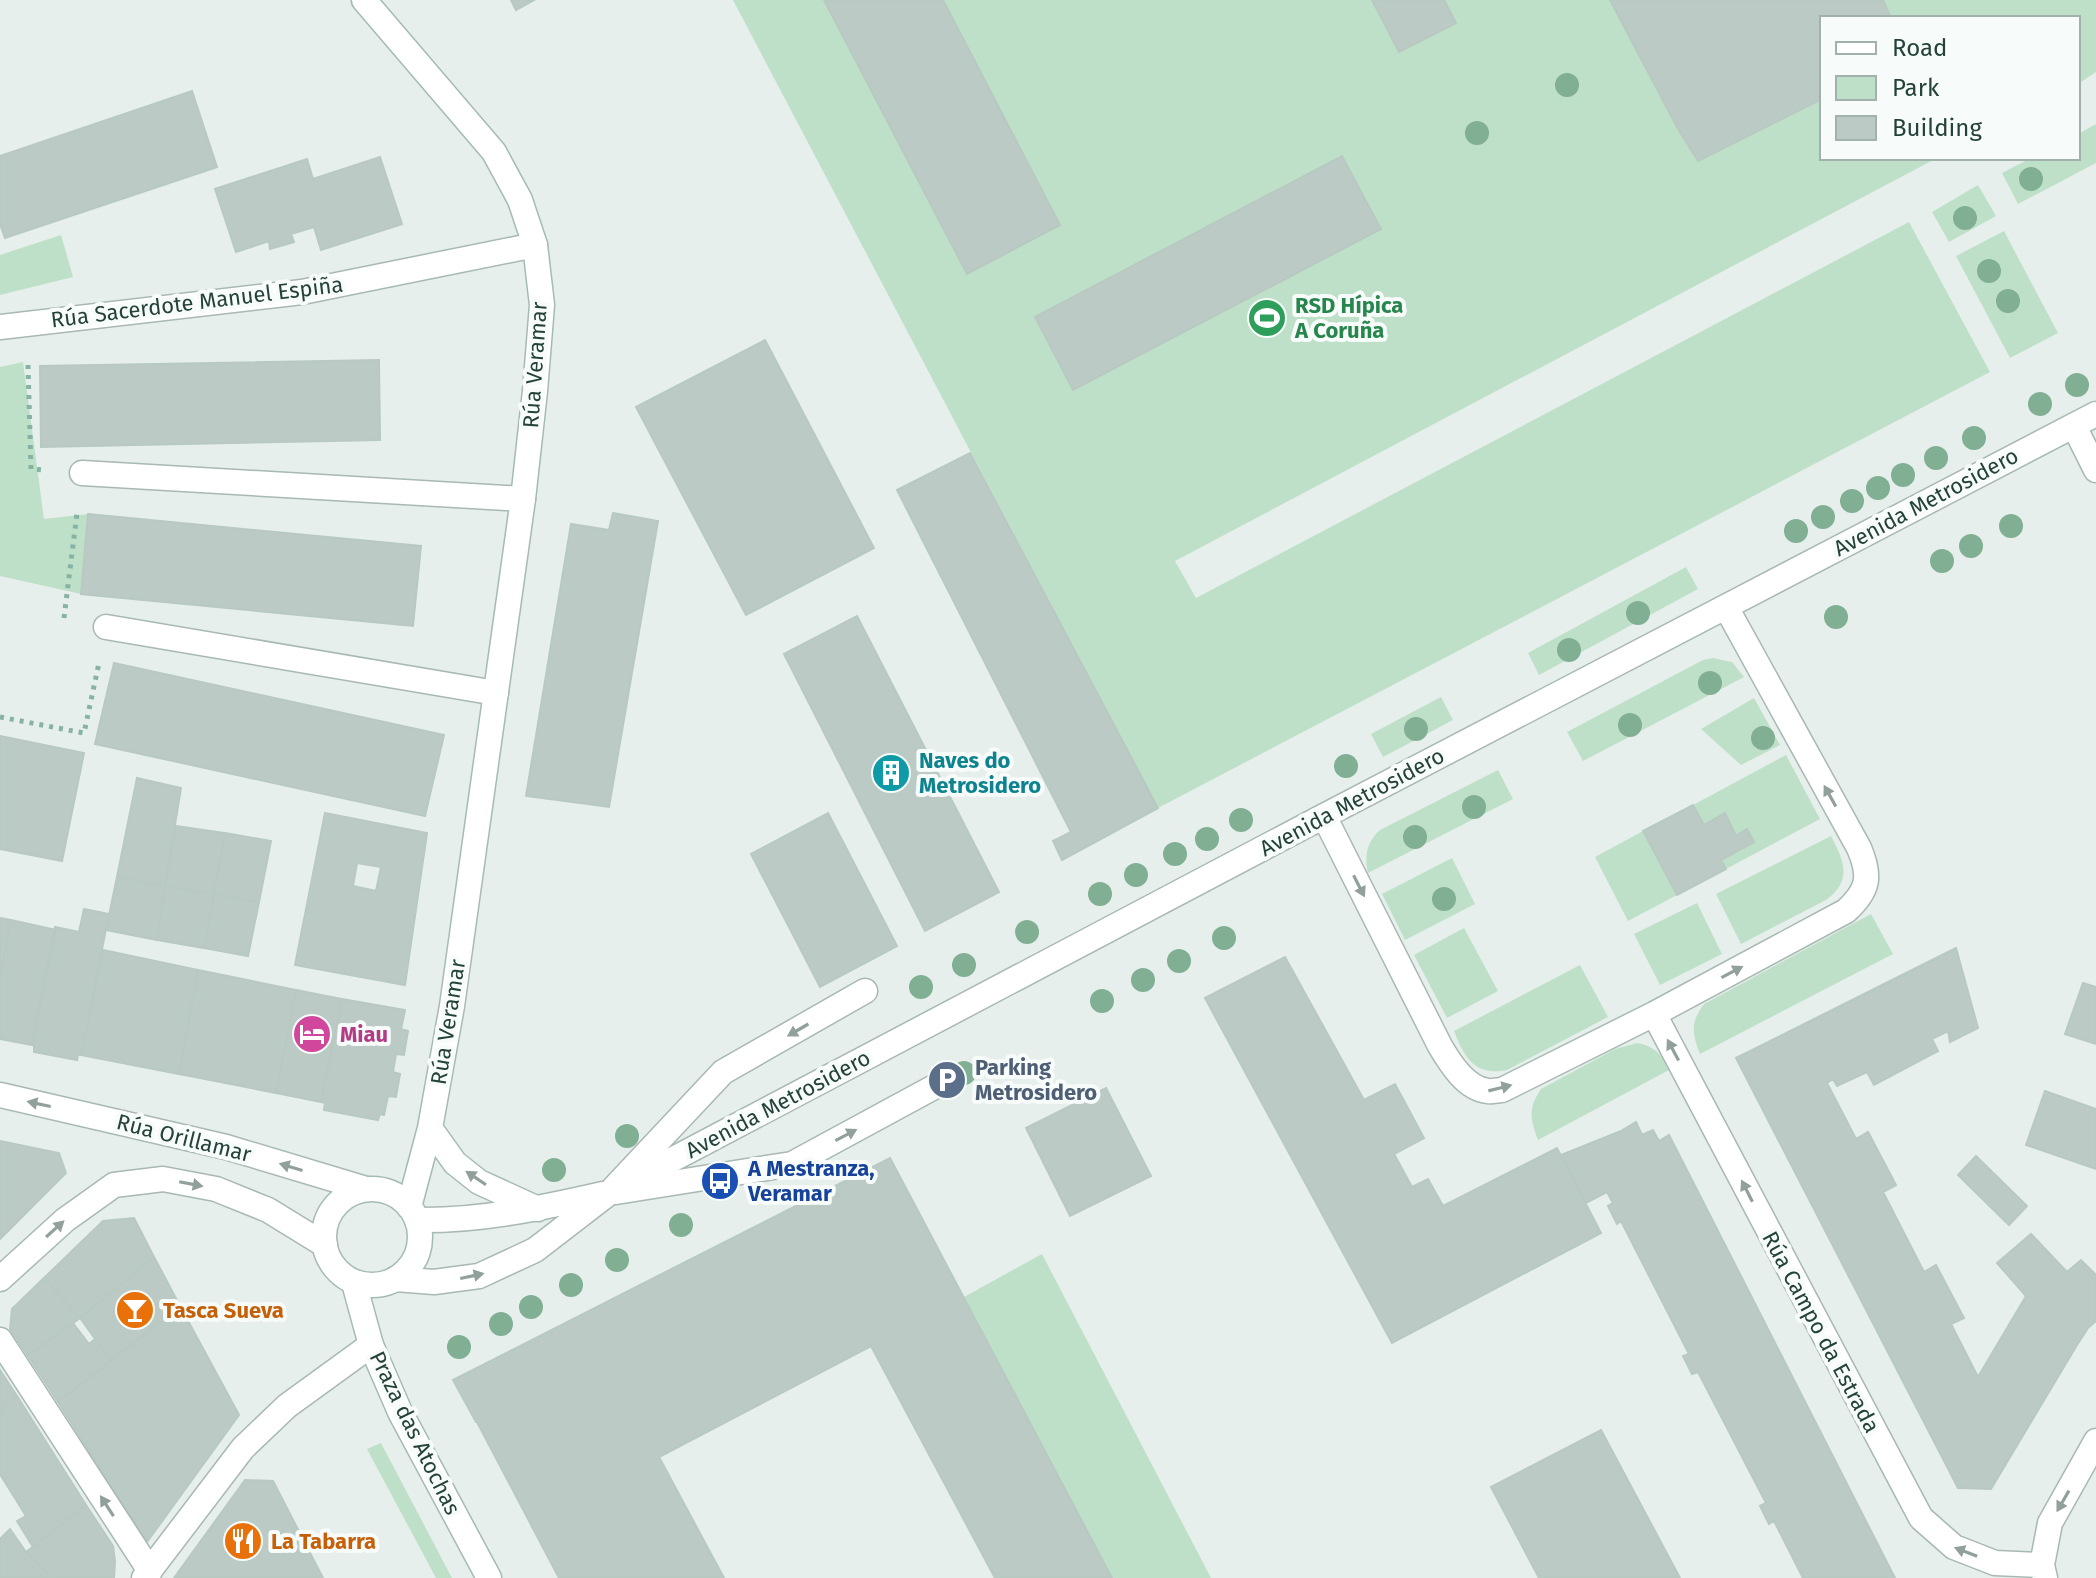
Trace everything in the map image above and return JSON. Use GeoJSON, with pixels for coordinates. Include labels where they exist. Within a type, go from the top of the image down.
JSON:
{"type":"FeatureCollection","features":[{"type":"Feature","properties":{"kind":"street","name":"Rúa Veramar"},"geometry":{"type":"LineString","coordinates":[[364,0],[494,152],[520,200],[535,245],[542,305],[523,499],[454,991],[413,1213]]}},
{"type":"Feature","properties":{"kind":"street","name":"Rúa Sacerdote Manuel Espiña"},"geometry":{"type":"LineString","coordinates":[[0,327],[302,292],[535,245]]}},
{"type":"Feature","properties":{"kind":"street","name":"Avenida Metrosidero"},"geometry":{"type":"LineString","coordinates":[[395,1279],[434,1282],[479,1276],[535,1250],[609,1193],[2096,414]]}},
{"type":"Feature","properties":{"kind":"street"},"geometry":{"type":"LineString","coordinates":[[2074,426],[2096,470]]}},
{"type":"Feature","properties":{"kind":"street"},"geometry":{"type":"LineString","coordinates":[[82,473],[523,499]]}},
{"type":"Feature","properties":{"kind":"street"},"geometry":{"type":"LineString","coordinates":[[1324,816],[1440,1046],[1454,1069],[1471,1083],[1486,1091],[1502,1090],[1654,1014],[1846,911],[1857,901],[1866,884],[1867,866],[1859,848],[1726,607]]}},
{"type":"Feature","properties":{"kind":"street"},"geometry":{"type":"LineString","coordinates":[[106,627],[496,693]]}},
{"type":"Feature","properties":{"kind":"street"},"geometry":{"type":"LineString","coordinates":[[609,1193],[723,1072],[865,991]]}},
{"type":"Feature","properties":{"kind":"street","name":"Rúa Campo da Estrada"},"geometry":{"type":"LineString","coordinates":[[1654,1014],[1921,1518],[1954,1547],[1995,1563],[2044,1572]]}},
{"type":"Feature","properties":{"kind":"street"},"geometry":{"type":"LineString","coordinates":[[609,1193],[792,1164],[947,1080]]}},
{"type":"Feature","properties":{"kind":"street","name":"Rúa Orillamar"},"geometry":{"type":"LineString","coordinates":[[0,1095],[226,1147],[366,1189]]}},
{"type":"Feature","properties":{"kind":"street"},"geometry":{"type":"LineString","coordinates":[[430,1128],[455,1163],[479,1182],[538,1209]]}},
{"type":"Feature","properties":{"kind":"street","name":"Praza das Atochas"},"geometry":{"type":"LineString","coordinates":[[0,1279],[65,1220],[114,1185],[163,1179],[216,1189],[268,1210],[325,1245],[330,1260],[340,1274],[354,1283],[371,1345],[400,1412],[489,1578]]}},
{"type":"Feature","properties":{"kind":"street"},"geometry":{"type":"LineString","coordinates":[[325,1245],[324,1229],[330,1215],[339,1202],[351,1194],[366,1189],[382,1190],[397,1196],[413,1213],[420,1238],[417,1254],[408,1269],[395,1279],[375,1286],[354,1283]]}},
{"type":"Feature","properties":{"kind":"street","name":"Avenida Metrosidero"},"geometry":{"type":"LineString","coordinates":[[413,1213],[451,1221],[538,1209],[609,1193]]}},
{"type":"Feature","properties":{"kind":"street"},"geometry":{"type":"LineString","coordinates":[[0,1340],[147,1574],[243,1448],[287,1406],[371,1345]]}},
{"type":"Feature","properties":{"kind":"street"},"geometry":{"type":"LineString","coordinates":[[2044,1572],[2050,1523],[2096,1441]]}},
{"type":"Feature","properties":{"kind":"path"},"geometry":{"type":"LineString","coordinates":[[0,717],[84,733],[106,627],[64,621],[82,473],[31,469],[27,324]]}},
{"type":"Feature","properties":{"kind":"green space","name":"RSD Hípica A Coruña"},"geometry":{"type":"Polygon","coordinates":[[[733,0],[2096,0],[2096,72],[2080,83],[2080,16],[1820,16],[1820,160],[1933,160],[1175,561],[1196,598],[1909,222],[1990,372],[1158,808],[733,0]]]}},
{"type":"Feature","properties":{"kind":"green space"},"geometry":{"type":"Polygon","coordinates":[[[2096,124],[2096,163],[2018,204],[2002,173],[2027,160],[2080,160],[2080,133],[2096,124]]]}},
{"type":"Feature","properties":{"kind":"green space"},"geometry":{"type":"Polygon","coordinates":[[[1978,185],[1996,216],[1949,242],[1932,212],[1978,185]]]}},
{"type":"Feature","properties":{"kind":"green space"},"geometry":{"type":"Polygon","coordinates":[[[2004,231],[2058,333],[2010,358],[1956,256],[2004,231]]]}},
{"type":"Feature","properties":{"kind":"green space"},"geometry":{"type":"Polygon","coordinates":[[[61,235],[73,277],[0,295],[0,255],[61,235]]]}},
{"type":"Feature","properties":{"kind":"green space"},"geometry":{"type":"Polygon","coordinates":[[[23,362],[44,519],[88,514],[81,594],[0,576],[0,367],[23,362]]]}},
{"type":"Feature","properties":{"kind":"green space"},"geometry":{"type":"Polygon","coordinates":[[[1686,567],[1698,589],[1539,675],[1528,653],[1686,567]]]}},
{"type":"Feature","properties":{"kind":"green space"},"geometry":{"type":"Polygon","coordinates":[[[1713,658],[1732,662],[1744,677],[1583,761],[1567,732],[1703,660],[1713,658]]]}},
{"type":"Feature","properties":{"kind":"green space"},"geometry":{"type":"Polygon","coordinates":[[[1441,697],[1453,720],[1383,757],[1371,734],[1441,697]]]}},
{"type":"Feature","properties":{"kind":"green space"},"geometry":{"type":"Polygon","coordinates":[[[1754,698],[1780,745],[1741,765],[1701,729],[1754,698]]]}},
{"type":"Feature","properties":{"kind":"green space"},"geometry":{"type":"Polygon","coordinates":[[[1786,755],[1820,819],[1726,869],[1721,860],[1754,842],[1747,830],[1736,836],[1725,814],[1704,825],[1693,805],[1786,755]]]}},
{"type":"Feature","properties":{"kind":"green space"},"geometry":{"type":"Polygon","coordinates":[[[1498,770],[1513,799],[1368,873],[1368,849],[1380,830],[1498,770]]]}},
{"type":"Feature","properties":{"kind":"green space"},"geometry":{"type":"Polygon","coordinates":[[[1643,831],[1677,895],[1628,921],[1595,857],[1643,831]]]}},
{"type":"Feature","properties":{"kind":"green space"},"geometry":{"type":"Polygon","coordinates":[[[1831,836],[1844,870],[1834,893],[1741,944],[1716,894],[1831,836]]]}},
{"type":"Feature","properties":{"kind":"green space"},"geometry":{"type":"Polygon","coordinates":[[[1452,858],[1475,904],[1405,940],[1382,894],[1452,858]]]}},
{"type":"Feature","properties":{"kind":"green space"},"geometry":{"type":"Polygon","coordinates":[[[1697,903],[1722,954],[1660,985],[1634,934],[1697,903]]]}},
{"type":"Feature","properties":{"kind":"green space"},"geometry":{"type":"Polygon","coordinates":[[[1871,914],[1893,954],[1700,1054],[1694,1028],[1704,1004],[1871,914]]]}},
{"type":"Feature","properties":{"kind":"green space"},"geometry":{"type":"Polygon","coordinates":[[[1464,928],[1498,991],[1447,1018],[1414,955],[1464,928]]]}},
{"type":"Feature","properties":{"kind":"green space"},"geometry":{"type":"Polygon","coordinates":[[[1580,965],[1608,1017],[1507,1070],[1479,1068],[1467,1057],[1454,1031],[1580,965]]]}},
{"type":"Feature","properties":{"kind":"green space"},"geometry":{"type":"Polygon","coordinates":[[[1637,1043],[1657,1052],[1669,1070],[1538,1140],[1532,1114],[1541,1089],[1615,1049],[1637,1043]]]}},
{"type":"Feature","properties":{"kind":"green space"},"geometry":{"type":"Polygon","coordinates":[[[1042,1254],[1211,1578],[1112,1578],[964,1297],[1042,1254]]]}},
{"type":"Feature","properties":{"kind":"green space"},"geometry":{"type":"Polygon","coordinates":[[[381,1443],[452,1578],[436,1578],[367,1449],[381,1443]]]}},
{"type":"Feature","properties":{"kind":"building"},"geometry":{"type":"Polygon","coordinates":[[[511,0],[534,0],[516,10],[511,0]]]}},
{"type":"Feature","properties":{"kind":"building"},"geometry":{"type":"Polygon","coordinates":[[[824,0],[943,0],[1060,225],[967,274],[824,0]]]}},
{"type":"Feature","properties":{"kind":"building"},"geometry":{"type":"Polygon","coordinates":[[[1372,0],[1444,0],[1456,23],[1399,52],[1372,0]]]}},
{"type":"Feature","properties":{"kind":"building"},"geometry":{"type":"Polygon","coordinates":[[[1610,0],[1883,0],[1890,16],[1820,16],[1820,100],[1698,161],[1610,0]]]}},
{"type":"Feature","properties":{"kind":"building"},"geometry":{"type":"Polygon","coordinates":[[[192,91],[217,167],[5,238],[0,224],[0,156],[192,91]]]}},
{"type":"Feature","properties":{"kind":"building"},"geometry":{"type":"Polygon","coordinates":[[[1342,156],[1381,229],[1073,390],[1035,317],[1342,156]]]}},
{"type":"Feature","properties":{"kind":"building"},"geometry":{"type":"Polygon","coordinates":[[[380,157],[402,224],[321,250],[314,227],[291,234],[294,242],[270,249],[269,241],[236,252],[215,189],[307,159],[313,179],[380,157]]]}},
{"type":"Feature","properties":{"kind":"building"},"geometry":{"type":"Polygon","coordinates":[[[765,340],[874,548],[746,615],[636,407],[765,340]]]}},
{"type":"Feature","properties":{"kind":"building"},"geometry":{"type":"Polygon","coordinates":[[[379,360],[380,440],[41,447],[40,366],[379,360]]]}},
{"type":"Feature","properties":{"kind":"building"},"geometry":{"type":"Polygon","coordinates":[[[970,453],[1158,808],[1062,860],[1053,841],[1071,832],[897,490],[970,453]]]}},
{"type":"Feature","properties":{"kind":"building"},"geometry":{"type":"Polygon","coordinates":[[[613,513],[658,521],[609,807],[526,796],[571,524],[609,530],[613,513]]]}},
{"type":"Feature","properties":{"kind":"building"},"geometry":{"type":"Polygon","coordinates":[[[88,514],[421,546],[413,626],[81,594],[88,514]]]}},
{"type":"Feature","properties":{"kind":"building","name":"Naves do Metrosidero"},"geometry":{"type":"Polygon","coordinates":[[[857,616],[999,892],[925,931],[784,654],[857,616]]]}},
{"type":"Feature","properties":{"kind":"building"},"geometry":{"type":"Polygon","coordinates":[[[114,663],[444,735],[425,816],[95,744],[114,663]]]}},
{"type":"Feature","properties":{"kind":"building"},"geometry":{"type":"Polygon","coordinates":[[[0,736],[84,753],[62,861],[0,849],[0,736]]]}},
{"type":"Feature","properties":{"kind":"building"},"geometry":{"type":"Polygon","coordinates":[[[137,778],[181,788],[165,886],[117,877],[137,778]]]}},
{"type":"Feature","properties":{"kind":"building"},"geometry":{"type":"Polygon","coordinates":[[[1693,805],[1704,825],[1725,813],[1736,836],[1747,829],[1754,842],[1721,860],[1726,869],[1677,895],[1643,831],[1693,805]]]}},
{"type":"Feature","properties":{"kind":"building"},"geometry":{"type":"Polygon","coordinates":[[[325,813],[427,833],[405,985],[295,965],[325,813]],[[357,863],[353,886],[376,891],[381,867],[357,863]]]}},
{"type":"Feature","properties":{"kind":"building"},"geometry":{"type":"Polygon","coordinates":[[[828,813],[897,946],[820,987],[751,854],[828,813]]]}},
{"type":"Feature","properties":{"kind":"building"},"geometry":{"type":"Polygon","coordinates":[[[176,826],[225,833],[214,894],[165,886],[176,826]]]}},
{"type":"Feature","properties":{"kind":"building"},"geometry":{"type":"Polygon","coordinates":[[[225,833],[271,841],[259,902],[214,894],[225,833]]]}},
{"type":"Feature","properties":{"kind":"building"},"geometry":{"type":"Polygon","coordinates":[[[117,877],[165,886],[157,940],[106,930],[117,877]]]}},
{"type":"Feature","properties":{"kind":"building"},"geometry":{"type":"Polygon","coordinates":[[[165,886],[214,894],[204,948],[157,940],[165,886]]]}},
{"type":"Feature","properties":{"kind":"building"},"geometry":{"type":"Polygon","coordinates":[[[214,894],[259,902],[248,956],[204,948],[214,894]]]}},
{"type":"Feature","properties":{"kind":"building"},"geometry":{"type":"Polygon","coordinates":[[[84,909],[109,914],[81,1055],[78,1054],[77,1060],[34,1052],[34,1031],[55,927],[79,932],[84,909]]]}},
{"type":"Feature","properties":{"kind":"building"},"geometry":{"type":"Polygon","coordinates":[[[0,918],[11,920],[0,978],[0,918]]]}},
{"type":"Feature","properties":{"kind":"building"},"geometry":{"type":"Polygon","coordinates":[[[11,920],[56,930],[32,1045],[0,1039],[0,978],[11,920]]]}},
{"type":"Feature","properties":{"kind":"building"},"geometry":{"type":"Polygon","coordinates":[[[1956,948],[1978,1028],[1950,1042],[1948,1031],[1932,1039],[1938,1051],[1874,1085],[1867,1072],[1837,1086],[1833,1079],[1827,1083],[1856,1139],[1868,1132],[1896,1185],[1883,1192],[1924,1272],[1936,1265],[1964,1318],[1951,1324],[1978,1377],[2026,1296],[1997,1263],[2031,1234],[2067,1272],[2081,1260],[2096,1275],[2096,1321],[2077,1345],[1991,1489],[1958,1488],[1736,1058],[1956,948]]]}},
{"type":"Feature","properties":{"kind":"building"},"geometry":{"type":"Polygon","coordinates":[[[103,950],[198,970],[179,1074],[81,1055],[103,950]]]}},
{"type":"Feature","properties":{"kind":"building"},"geometry":{"type":"Polygon","coordinates":[[[1285,957],[1364,1100],[1395,1084],[1424,1138],[1394,1154],[1412,1187],[1428,1179],[1443,1206],[1557,1148],[1601,1233],[1392,1343],[1205,998],[1285,957]]]}},
{"type":"Feature","properties":{"kind":"building"},"geometry":{"type":"Polygon","coordinates":[[[198,970],[296,990],[276,1093],[179,1074],[198,970]]]}},
{"type":"Feature","properties":{"kind":"building"},"geometry":{"type":"Polygon","coordinates":[[[2083,983],[2096,987],[2096,1044],[2065,1034],[2083,983]]]}},
{"type":"Feature","properties":{"kind":"building"},"geometry":{"type":"Polygon","coordinates":[[[296,990],[342,999],[321,1102],[276,1093],[296,990]]]}},
{"type":"Feature","properties":{"kind":"building"},"geometry":{"type":"Polygon","coordinates":[[[342,999],[405,1010],[401,1029],[408,1031],[404,1055],[396,1054],[393,1072],[400,1074],[396,1097],[388,1096],[384,1115],[380,1114],[378,1120],[324,1110],[325,1103],[321,1102],[342,999]]]}},
{"type":"Feature","properties":{"kind":"building"},"geometry":{"type":"Polygon","coordinates":[[[1106,1088],[1151,1176],[1070,1216],[1026,1128],[1106,1088]]]}},
{"type":"Feature","properties":{"kind":"building"},"geometry":{"type":"Polygon","coordinates":[[[2045,1091],[2096,1109],[2096,1169],[2026,1145],[2045,1091]]]}},
{"type":"Feature","properties":{"kind":"building"},"geometry":{"type":"Polygon","coordinates":[[[1636,1122],[1642,1135],[1653,1130],[1659,1141],[1669,1135],[1895,1578],[1803,1578],[1774,1521],[1769,1524],[1760,1506],[1766,1503],[1698,1372],[1692,1374],[1683,1356],[1689,1354],[1621,1221],[1617,1224],[1608,1206],[1613,1203],[1607,1192],[1586,1203],[1561,1155],[1636,1122]]]}},
{"type":"Feature","properties":{"kind":"building"},"geometry":{"type":"Polygon","coordinates":[[[0,1141],[59,1153],[66,1173],[0,1239],[0,1141]]]}},
{"type":"Feature","properties":{"kind":"building"},"geometry":{"type":"Polygon","coordinates":[[[1976,1156],[2027,1206],[2009,1225],[1958,1175],[1976,1156]]]}},
{"type":"Feature","properties":{"kind":"building"},"geometry":{"type":"Polygon","coordinates":[[[890,1158],[1112,1578],[995,1578],[871,1346],[659,1457],[724,1578],[559,1578],[453,1380],[890,1158]]]}},
{"type":"Feature","properties":{"kind":"building"},"geometry":{"type":"Polygon","coordinates":[[[134,1218],[154,1257],[80,1318],[44,1278],[103,1221],[134,1218]]]}},
{"type":"Feature","properties":{"kind":"building"},"geometry":{"type":"Polygon","coordinates":[[[154,1257],[180,1306],[111,1361],[80,1318],[154,1257]]]}},
{"type":"Feature","properties":{"kind":"building"},"geometry":{"type":"Polygon","coordinates":[[[44,1278],[80,1318],[28,1356],[10,1329],[12,1309],[44,1278]]]}},
{"type":"Feature","properties":{"kind":"building"},"geometry":{"type":"Polygon","coordinates":[[[180,1306],[239,1415],[147,1542],[58,1402],[180,1306]]]}},
{"type":"Feature","properties":{"kind":"building"},"geometry":{"type":"Polygon","coordinates":[[[73,1323],[89,1344],[95,1339],[111,1361],[58,1402],[28,1356],[73,1323]]]}},
{"type":"Feature","properties":{"kind":"building"},"geometry":{"type":"Polygon","coordinates":[[[0,1370],[17,1396],[0,1411],[0,1370]]]}},
{"type":"Feature","properties":{"kind":"building"},"geometry":{"type":"Polygon","coordinates":[[[17,1396],[86,1505],[33,1547],[17,1521],[26,1516],[0,1474],[0,1411],[17,1396]]]}},
{"type":"Feature","properties":{"kind":"building"},"geometry":{"type":"Polygon","coordinates":[[[1601,1430],[1680,1578],[1539,1578],[1491,1487],[1601,1430]]]}},
{"type":"Feature","properties":{"kind":"building"},"geometry":{"type":"Polygon","coordinates":[[[245,1480],[273,1481],[323,1578],[174,1578],[245,1480]]]}},
{"type":"Feature","properties":{"kind":"building"},"geometry":{"type":"Polygon","coordinates":[[[86,1505],[113,1546],[114,1578],[52,1578],[26,1552],[86,1505]]]}},
{"type":"Feature","properties":{"kind":"building"},"geometry":{"type":"Polygon","coordinates":[[[10,1529],[26,1552],[52,1578],[0,1578],[0,1539],[10,1529]]]}},
{"type":"Feature","properties":{"kind":"place","name":"RSD Hípica A Coruña"},"geometry":{"type":"Point","coordinates":[1267,318]}},
{"type":"Feature","properties":{"kind":"place","name":"Naves do Metrosidero"},"geometry":{"type":"Point","coordinates":[891,773]}},
{"type":"Feature","properties":{"kind":"place","name":"Miau"},"geometry":{"type":"Point","coordinates":[312,1034]}},
{"type":"Feature","properties":{"kind":"place","name":"Parking Metrosidero"},"geometry":{"type":"Point","coordinates":[947,1080]}},
{"type":"Feature","properties":{"kind":"place","name":"A Mestranza, Veramar"},"geometry":{"type":"Point","coordinates":[720,1181]}},
{"type":"Feature","properties":{"kind":"place","name":"Tasca Sueva"},"geometry":{"type":"Point","coordinates":[135,1310]}},
{"type":"Feature","properties":{"kind":"place","name":"La Tabarra"},"geometry":{"type":"Point","coordinates":[243,1541]}}]}
